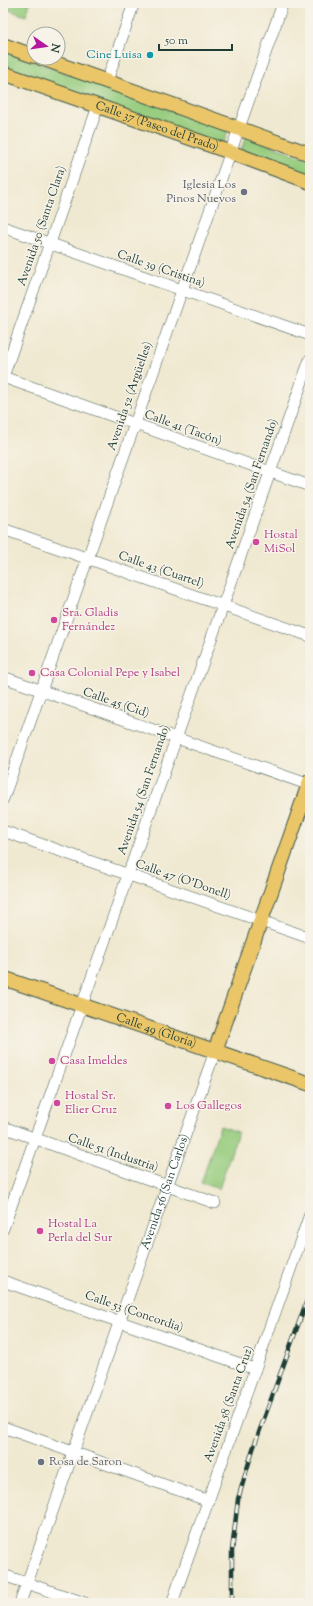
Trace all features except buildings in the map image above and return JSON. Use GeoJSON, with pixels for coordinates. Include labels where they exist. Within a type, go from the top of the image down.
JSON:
{"type":"FeatureCollection","features":[{"type":"Feature","properties":{"kind":"main road"},"geometry":{"type":"LineString","coordinates":[[3,45],[26,53]]}},
{"type":"Feature","properties":{"kind":"main road","name":"Calle 37 (Paseo del Prado)"},"geometry":{"type":"LineString","coordinates":[[63,66],[310,154]]}},
{"type":"Feature","properties":{"kind":"main road","name":"Calle 37 (Paseo del Prado)"},"geometry":{"type":"LineString","coordinates":[[3,74],[230,152],[310,182]]}},
{"type":"Feature","properties":{"kind":"main road","name":"Avenida 56 (San Carlos)"},"geometry":{"type":"LineString","coordinates":[[215,1051],[310,783]]}},
{"type":"Feature","properties":{"kind":"main road","name":"Calle 49 (Gloria)"},"geometry":{"type":"LineString","coordinates":[[3,978],[82,1007],[310,1084]]}},
{"type":"Feature","properties":{"kind":"street"},"geometry":{"type":"LineString","coordinates":[[107,82],[134,3]]}},
{"type":"Feature","properties":{"kind":"street","name":"Avenida 52 (Argüelles)"},"geometry":{"type":"LineString","coordinates":[[3,799],[283,3]]}},
{"type":"Feature","properties":{"kind":"street","name":"Avenida 50 (Santa Clara)"},"geometry":{"type":"LineString","coordinates":[[3,377],[98,106]]}},
{"type":"Feature","properties":{"kind":"street","name":"Calle 39 (Cristina)"},"geometry":{"type":"LineString","coordinates":[[3,227],[310,335]]}},
{"type":"Feature","properties":{"kind":"street","name":"Avenida 54 (San Fernando)"},"geometry":{"type":"LineString","coordinates":[[3,1230],[310,359]]}},
{"type":"Feature","properties":{"kind":"street","name":"Calle 41 (Tacón)"},"geometry":{"type":"LineString","coordinates":[[3,377],[134,425],[310,486]]}},
{"type":"Feature","properties":{"kind":"street","name":"Calle 43 (Cuartel)"},"geometry":{"type":"LineString","coordinates":[[3,529],[310,636]]}},
{"type":"Feature","properties":{"kind":"street","name":"Calle 45 (Cid)"},"geometry":{"type":"LineString","coordinates":[[3,677],[310,783]]}},
{"type":"Feature","properties":{"kind":"street","name":"Calle 47 (O'Donell)"},"geometry":{"type":"LineString","coordinates":[[3,830],[310,938]]}},
{"type":"Feature","properties":{"kind":"street","name":"Avenida 56 (San Carlos)"},"geometry":{"type":"LineString","coordinates":[[20,1603],[215,1051]]}},
{"type":"Feature","properties":{"kind":"street","name":"Calle 51 (Industria)"},"geometry":{"type":"LineString","coordinates":[[3,1127],[215,1203]]}},
{"type":"Feature","properties":{"kind":"street","name":"Avenida 58 (Santa Cruz)"},"geometry":{"type":"LineString","coordinates":[[172,1603],[310,1214]]}},
{"type":"Feature","properties":{"kind":"street","name":"Calle 53 (Concordia)"},"geometry":{"type":"LineString","coordinates":[[3,1281],[120,1320],[255,1369]]}},
{"type":"Feature","properties":{"kind":"street"},"geometry":{"type":"LineString","coordinates":[[3,1427],[209,1501]]}},
{"type":"Feature","properties":{"kind":"street"},"geometry":{"type":"LineString","coordinates":[[3,1575],[85,1603]]}},
{"type":"Feature","properties":{"kind":"green space"},"geometry":{"type":"Polygon","coordinates":[[[3,3],[30,3],[26,16],[3,8],[3,3]]]}},
{"type":"Feature","properties":{"kind":"green space"},"geometry":{"type":"Polygon","coordinates":[[[3,51],[26,59],[26,66],[46,66],[228,130],[223,145],[3,69],[3,51]]]}},
{"type":"Feature","properties":{"kind":"green space"},"geometry":{"type":"Polygon","coordinates":[[[246,136],[310,160],[310,176],[241,151],[246,136]]]}},
{"type":"Feature","properties":{"kind":"green space"},"geometry":{"type":"Polygon","coordinates":[[[220,1126],[238,1132],[219,1189],[201,1183],[220,1126]]]}},
{"type":"Feature","properties":{"kind":"railway"},"geometry":{"type":"LineString","coordinates":[[232,1603],[232,1551],[238,1499],[253,1449],[310,1292]]}},
{"type":"Feature","properties":{"kind":"place","name":"Cine Luisa"},"geometry":{"type":"Point","coordinates":[150,55]}},
{"type":"Feature","properties":{"kind":"place","name":"Iglesia Los Pinos Nuevos"},"geometry":{"type":"Point","coordinates":[244,192]}},
{"type":"Feature","properties":{"kind":"place","name":"Hostal MiSol"},"geometry":{"type":"Point","coordinates":[256,542]}},
{"type":"Feature","properties":{"kind":"place","name":"Sra. Gladis Fernández"},"geometry":{"type":"Point","coordinates":[54,620]}},
{"type":"Feature","properties":{"kind":"place","name":"Casa Colonial Pepe y Isabel"},"geometry":{"type":"Point","coordinates":[32,673]}},
{"type":"Feature","properties":{"kind":"place","name":"Casa Imeldes"},"geometry":{"type":"Point","coordinates":[52,1061]}},
{"type":"Feature","properties":{"kind":"place","name":"Hostal Sr. Elier Cruz"},"geometry":{"type":"Point","coordinates":[57,1103]}},
{"type":"Feature","properties":{"kind":"place","name":"Los Gallegos"},"geometry":{"type":"Point","coordinates":[168,1106]}},
{"type":"Feature","properties":{"kind":"place","name":"Hostal La Perla del Sur"},"geometry":{"type":"Point","coordinates":[40,1231]}},
{"type":"Feature","properties":{"kind":"place","name":"Rosa de Saron"},"geometry":{"type":"Point","coordinates":[41,1462]}}]}
